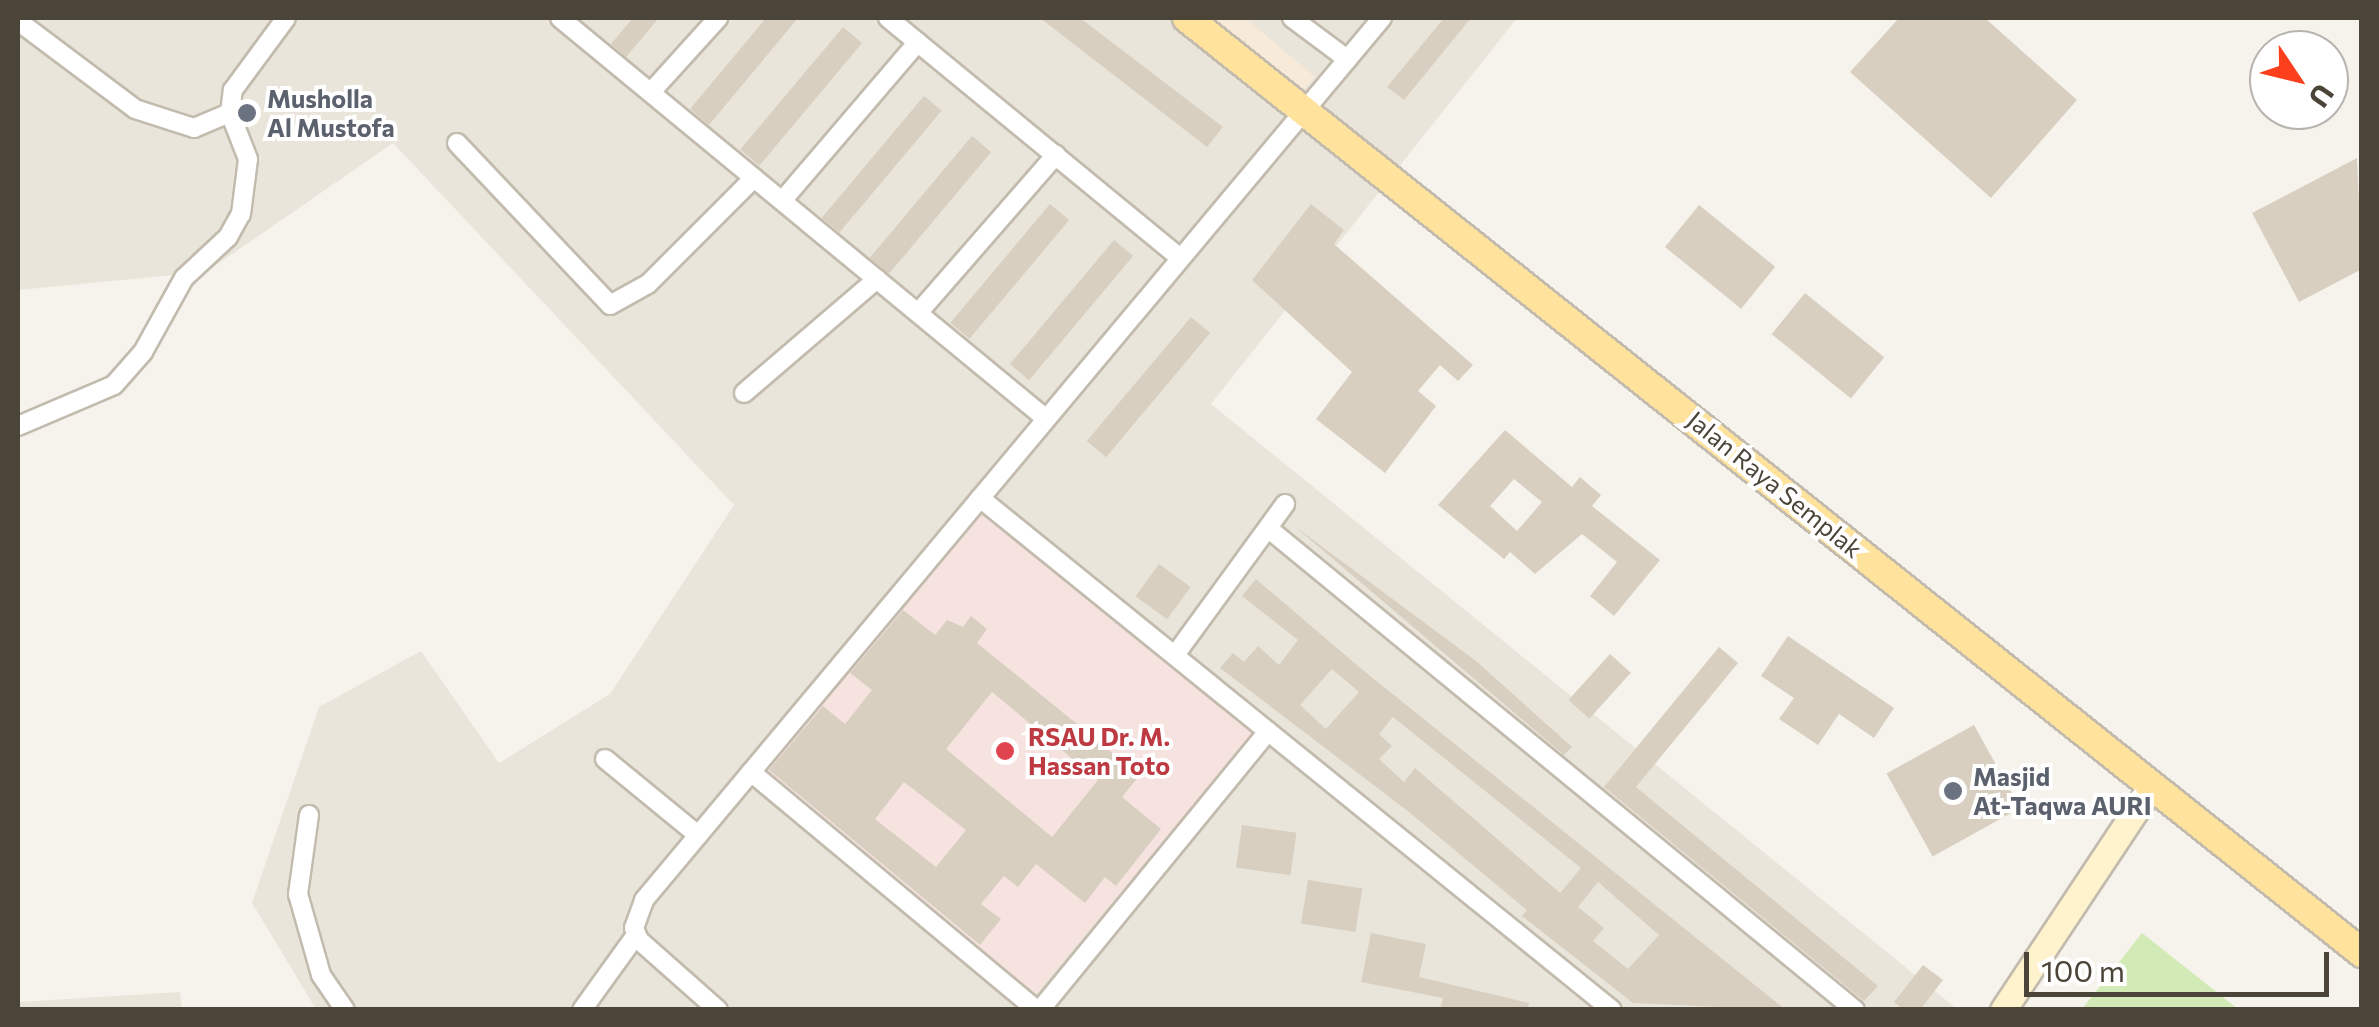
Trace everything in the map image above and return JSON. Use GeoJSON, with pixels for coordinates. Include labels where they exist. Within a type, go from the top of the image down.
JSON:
{"type":"FeatureCollection","features":[{"type":"Feature","properties":{"kind":"main road","name":"Jalan Raya Semplak"},"geometry":{"type":"LineString","coordinates":[[1187,18],[2362,953]]}},
{"type":"Feature","properties":{"kind":"street"},"geometry":{"type":"LineString","coordinates":[[18,426],[114,384],[143,352],[184,278],[228,238],[241,214],[248,159],[230,114],[236,82],[286,18]]}},
{"type":"Feature","properties":{"kind":"street"},"geometry":{"type":"LineString","coordinates":[[560,18],[1045,418]]}},
{"type":"Feature","properties":{"kind":"street"},"geometry":{"type":"LineString","coordinates":[[651,92],[718,18]]}},
{"type":"Feature","properties":{"kind":"street"},"geometry":{"type":"LineString","coordinates":[[888,18],[1180,258]]}},
{"type":"Feature","properties":{"kind":"street"},"geometry":{"type":"LineString","coordinates":[[1292,18],[1346,59]]}},
{"type":"Feature","properties":{"kind":"street"},"geometry":{"type":"LineString","coordinates":[[582,1010],[636,934],[644,900],[1382,18]]}},
{"type":"Feature","properties":{"kind":"street"},"geometry":{"type":"LineString","coordinates":[[18,21],[135,109],[194,128],[230,114]]}},
{"type":"Feature","properties":{"kind":"street"},"geometry":{"type":"LineString","coordinates":[[782,201],[918,42]]}},
{"type":"Feature","properties":{"kind":"street"},"geometry":{"type":"LineString","coordinates":[[457,144],[610,305],[648,284],[754,178]]}},
{"type":"Feature","properties":{"kind":"street"},"geometry":{"type":"LineString","coordinates":[[918,313],[1056,155]]}},
{"type":"Feature","properties":{"kind":"street"},"geometry":{"type":"LineString","coordinates":[[744,392],[877,279]]}},
{"type":"Feature","properties":{"kind":"street"},"geometry":{"type":"LineString","coordinates":[[980,498],[1612,1010]]}},
{"type":"Feature","properties":{"kind":"street"},"geometry":{"type":"LineString","coordinates":[[1174,655],[1285,504]]}},
{"type":"Feature","properties":{"kind":"street"},"geometry":{"type":"LineString","coordinates":[[1268,528],[1855,1010]]}},
{"type":"Feature","properties":{"kind":"street"},"geometry":{"type":"LineString","coordinates":[[751,772],[1038,1010],[1268,731]]}},
{"type":"Feature","properties":{"kind":"street"},"geometry":{"type":"LineString","coordinates":[[605,759],[698,835]]}},
{"type":"Feature","properties":{"kind":"street"},"geometry":{"type":"LineString","coordinates":[[2002,1010],[2152,786]]}},
{"type":"Feature","properties":{"kind":"street"},"geometry":{"type":"LineString","coordinates":[[309,815],[298,894],[321,974],[345,1010]]}},
{"type":"Feature","properties":{"kind":"street"},"geometry":{"type":"LineString","coordinates":[[636,934],[718,1010]]}},
{"type":"Feature","properties":{"kind":"shaded area"},"geometry":{"type":"Polygon","coordinates":[[[18,18],[1517,18],[1211,404],[1957,1009],[316,1009],[252,903],[319,707],[421,651],[499,763],[610,694],[734,505],[393,143],[206,272],[18,290],[18,18]]]}},
{"type":"Feature","properties":{"kind":"shaded area"},"geometry":{"type":"Polygon","coordinates":[[[1196,18],[1245,18],[1315,77],[1297,97],[1196,18]]]}},
{"type":"Feature","properties":{"kind":"shaded area","name":"RSAU Dr. M. Hassan Toto"},"geometry":{"type":"Polygon","coordinates":[[[982,502],[1255,731],[1029,1002],[755,772],[982,502]]]}},
{"type":"Feature","properties":{"kind":"shaded area"},"geometry":{"type":"Polygon","coordinates":[[[180,992],[182,1009],[18,1009],[18,1002],[180,992]]]}},
{"type":"Feature","properties":{"kind":"green space"},"geometry":{"type":"Polygon","coordinates":[[[2142,933],[2238,1009],[2082,1009],[2142,933]]]}},
{"type":"Feature","properties":{"kind":"building"},"geometry":{"type":"Polygon","coordinates":[[[633,18],[659,18],[626,57],[611,44],[633,18]]]}},
{"type":"Feature","properties":{"kind":"building"},"geometry":{"type":"Polygon","coordinates":[[[766,18],[798,18],[709,125],[690,109],[766,18]]]}},
{"type":"Feature","properties":{"kind":"building"},"geometry":{"type":"Polygon","coordinates":[[[1040,18],[1080,18],[1223,127],[1207,147],[1040,18]]]}},
{"type":"Feature","properties":{"kind":"building"},"geometry":{"type":"Polygon","coordinates":[[[1444,18],[1471,18],[1404,100],[1387,87],[1444,18]]]}},
{"type":"Feature","properties":{"kind":"building"},"geometry":{"type":"Polygon","coordinates":[[[1899,18],[1985,18],[2077,100],[1991,198],[1850,72],[1899,18]]]}},
{"type":"Feature","properties":{"kind":"building"},"geometry":{"type":"Polygon","coordinates":[[[843,27],[862,43],[759,166],[740,150],[843,27]]]}},
{"type":"Feature","properties":{"kind":"building"},"geometry":{"type":"Polygon","coordinates":[[[924,96],[942,111],[839,233],[822,218],[924,96]]]}},
{"type":"Feature","properties":{"kind":"building"},"geometry":{"type":"Polygon","coordinates":[[[972,136],[991,152],[889,274],[870,258],[972,136]]]}},
{"type":"Feature","properties":{"kind":"building"},"geometry":{"type":"Polygon","coordinates":[[[2357,158],[2362,269],[2299,302],[2252,213],[2357,158]]]}},
{"type":"Feature","properties":{"kind":"building"},"geometry":{"type":"Polygon","coordinates":[[[1050,204],[1069,220],[970,339],[950,323],[1050,204]]]}},
{"type":"Feature","properties":{"kind":"building"},"geometry":{"type":"Polygon","coordinates":[[[1311,204],[1344,230],[1334,244],[1473,365],[1458,381],[1440,365],[1418,391],[1436,406],[1385,473],[1316,419],[1352,372],[1252,280],[1311,204]]]}},
{"type":"Feature","properties":{"kind":"building"},"geometry":{"type":"Polygon","coordinates":[[[1699,205],[1775,267],[1741,309],[1665,247],[1699,205]]]}},
{"type":"Feature","properties":{"kind":"building"},"geometry":{"type":"Polygon","coordinates":[[[1114,240],[1133,256],[1029,380],[1010,364],[1114,240]]]}},
{"type":"Feature","properties":{"kind":"building"},"geometry":{"type":"Polygon","coordinates":[[[1805,293],[1884,357],[1851,398],[1772,334],[1805,293]]]}},
{"type":"Feature","properties":{"kind":"building"},"geometry":{"type":"Polygon","coordinates":[[[1191,317],[1210,333],[1106,457],[1087,441],[1191,317]]]}},
{"type":"Feature","properties":{"kind":"building"},"geometry":{"type":"Polygon","coordinates":[[[1505,430],[1572,487],[1580,477],[1601,495],[1592,506],[1660,560],[1614,616],[1590,596],[1617,562],[1582,534],[1535,574],[1510,552],[1504,559],[1438,505],[1505,430]],[[1514,479],[1490,506],[1517,531],[1542,502],[1514,479]]]}},
{"type":"Feature","properties":{"kind":"building"},"geometry":{"type":"Polygon","coordinates":[[[1293,525],[1476,661],[1572,747],[1564,755],[1293,525]]]}},
{"type":"Feature","properties":{"kind":"building"},"geometry":{"type":"Polygon","coordinates":[[[1159,564],[1191,587],[1167,619],[1135,596],[1159,564]]]}},
{"type":"Feature","properties":{"kind":"building"},"geometry":{"type":"Polygon","coordinates":[[[1256,579],[1364,671],[1786,1010],[1633,1003],[1522,916],[1527,910],[1409,812],[1220,668],[1233,653],[1244,662],[1258,646],[1279,665],[1298,640],[1242,596],[1256,579]],[[1332,669],[1300,705],[1326,729],[1359,692],[1332,669]],[[1393,717],[1379,734],[1392,746],[1379,759],[1404,782],[1415,768],[1560,893],[1581,868],[1393,717]],[[1598,882],[1578,907],[1604,928],[1593,941],[1628,969],[1659,935],[1598,882]]]}},
{"type":"Feature","properties":{"kind":"building"},"geometry":{"type":"Polygon","coordinates":[[[903,610],[935,635],[947,620],[963,627],[971,616],[987,629],[977,643],[1140,775],[1122,797],[1161,829],[1116,886],[1105,877],[1085,903],[1036,864],[1018,887],[1004,876],[981,904],[1001,919],[980,945],[769,770],[823,706],[845,724],[872,690],[850,673],[903,610]],[[992,692],[946,749],[1052,837],[1098,780],[992,692]],[[904,782],[875,819],[936,867],[966,830],[904,782]]]}},
{"type":"Feature","properties":{"kind":"building"},"geometry":{"type":"Polygon","coordinates":[[[1788,636],[1894,708],[1874,738],[1839,714],[1818,745],[1779,719],[1794,698],[1761,676],[1788,636]]]}},
{"type":"Feature","properties":{"kind":"building"},"geometry":{"type":"Polygon","coordinates":[[[1719,647],[1738,663],[1636,787],[1878,986],[1864,1001],[1604,787],[1719,647]]]}},
{"type":"Feature","properties":{"kind":"building"},"geometry":{"type":"Polygon","coordinates":[[[1610,654],[1631,673],[1589,719],[1569,700],[1610,654]]]}},
{"type":"Feature","properties":{"kind":"building","name":"Masjid At-Taqwa AURI"},"geometry":{"type":"Polygon","coordinates":[[[1974,725],[2020,808],[1933,857],[1887,773],[1974,725]]]}},
{"type":"Feature","properties":{"kind":"building"},"geometry":{"type":"Polygon","coordinates":[[[1242,825],[1296,833],[1290,875],[1236,868],[1242,825]]]}},
{"type":"Feature","properties":{"kind":"building"},"geometry":{"type":"Polygon","coordinates":[[[1308,880],[1362,889],[1355,932],[1301,923],[1308,880]]]}},
{"type":"Feature","properties":{"kind":"building"},"geometry":{"type":"Polygon","coordinates":[[[1371,933],[1426,944],[1419,977],[1529,1003],[1528,1010],[1440,1010],[1443,998],[1361,982],[1371,933]]]}},
{"type":"Feature","properties":{"kind":"building"},"geometry":{"type":"Polygon","coordinates":[[[1923,965],[1943,980],[1920,1010],[1904,1010],[1894,1002],[1923,965]]]}},
{"type":"Feature","properties":{"kind":"place","name":"Musholla Al Mustofa"},"geometry":{"type":"Point","coordinates":[247,113]}},
{"type":"Feature","properties":{"kind":"place","name":"RSAU Dr. M. Hassan Toto"},"geometry":{"type":"Point","coordinates":[1005,751]}},
{"type":"Feature","properties":{"kind":"place","name":"Masjid At-Taqwa AURI"},"geometry":{"type":"Point","coordinates":[1953,791]}}]}
